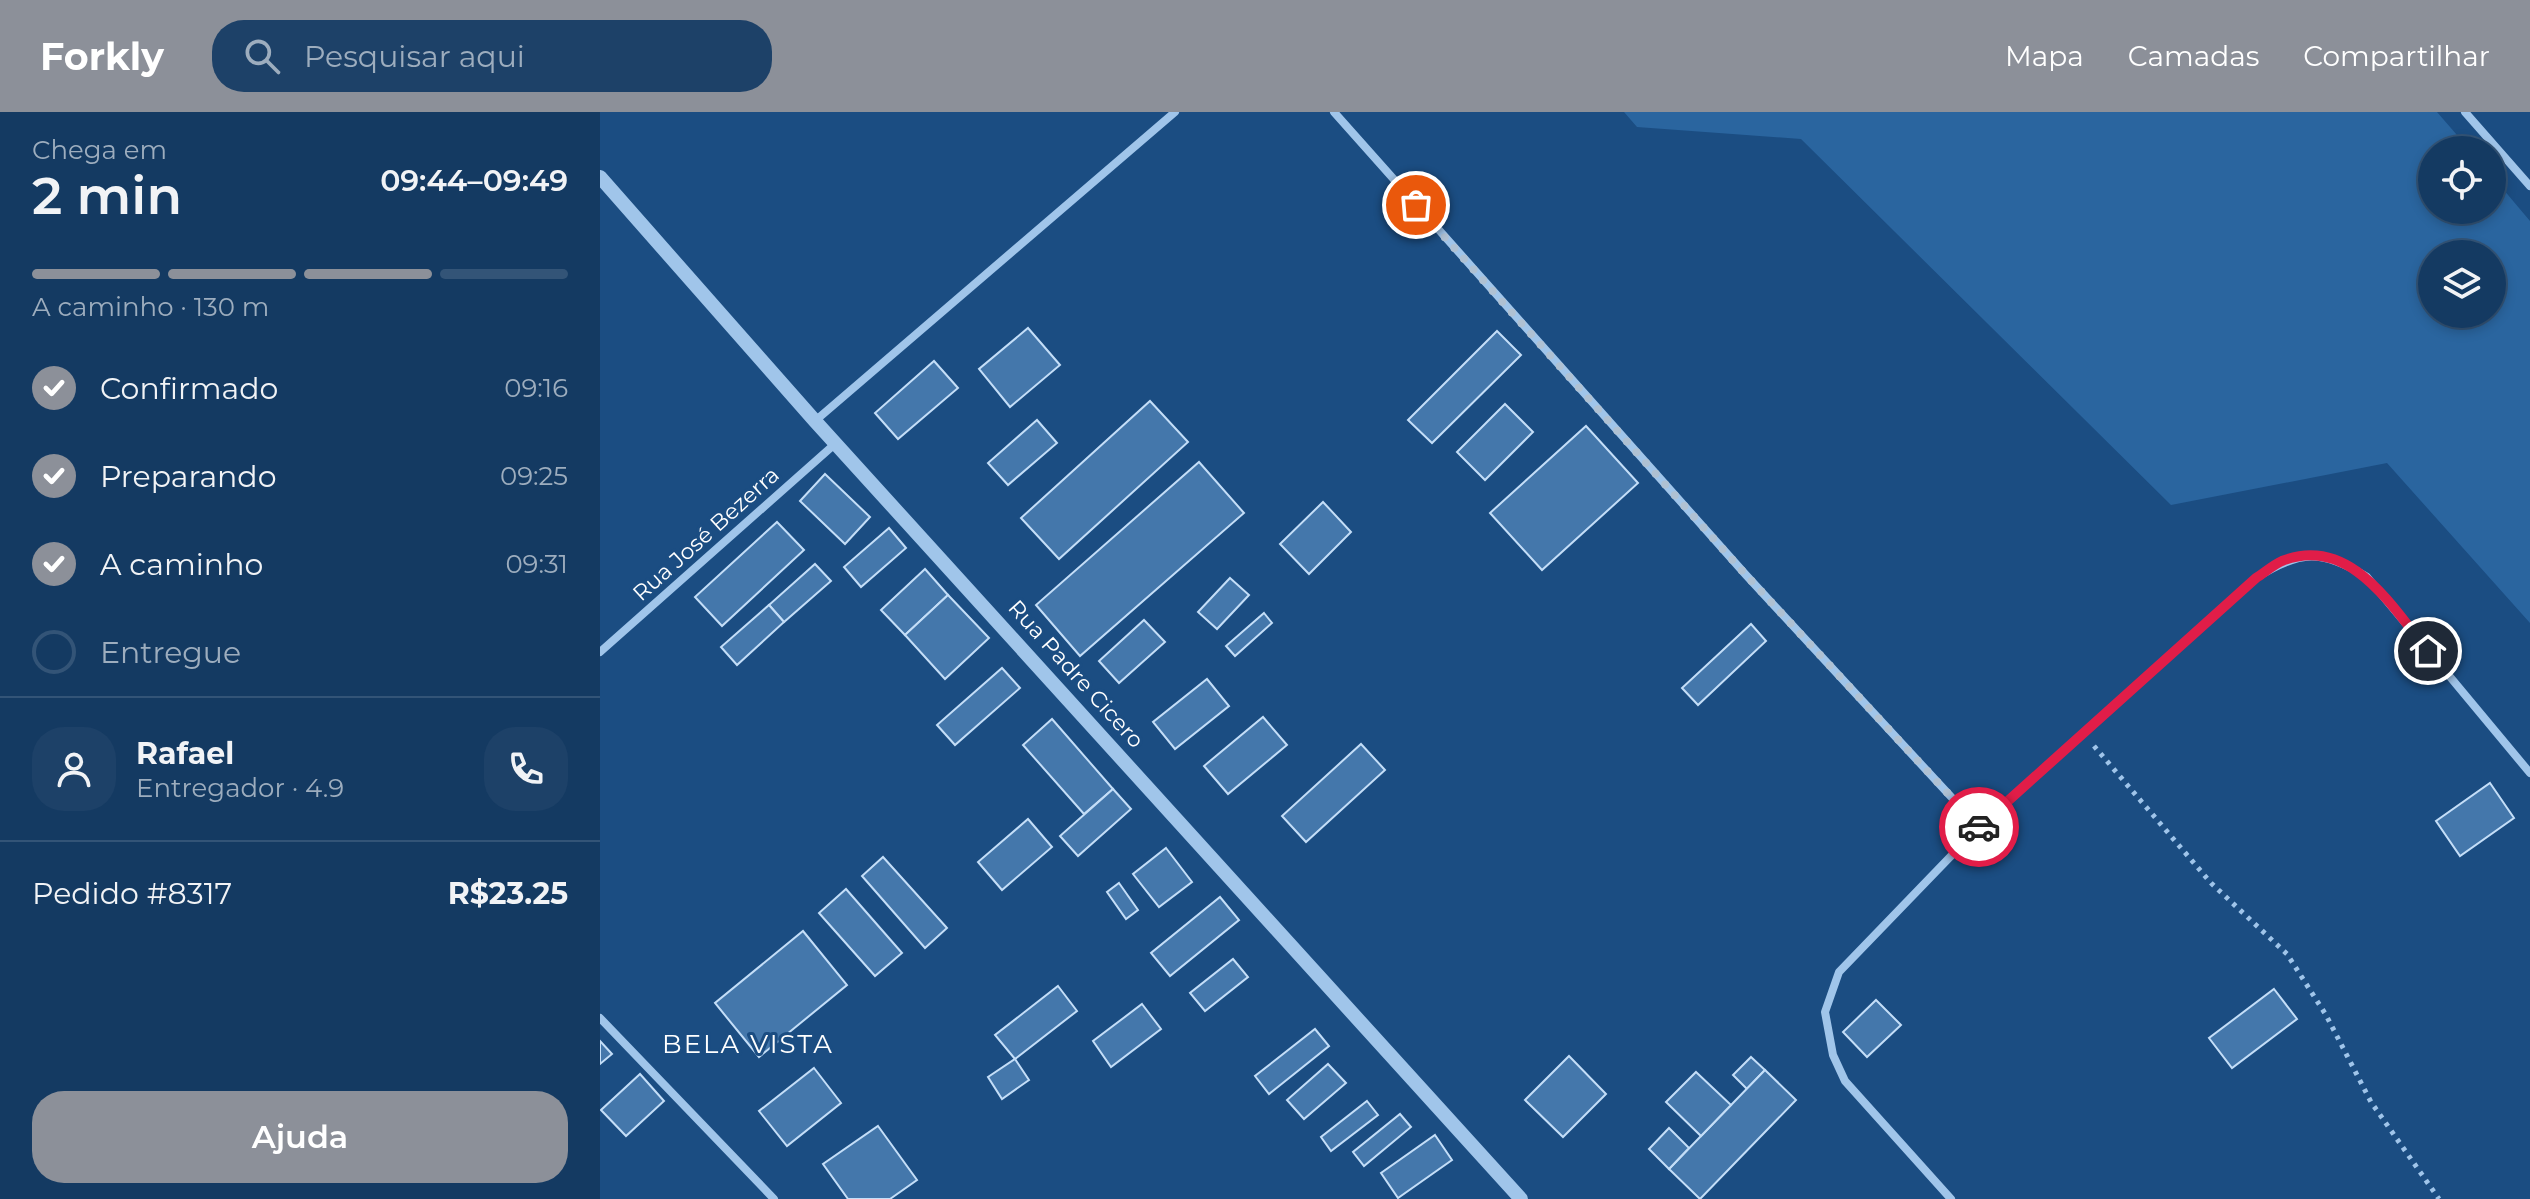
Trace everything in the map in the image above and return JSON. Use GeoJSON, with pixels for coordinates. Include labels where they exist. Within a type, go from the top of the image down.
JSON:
{"type":"FeatureCollection","features":[{"type":"Feature","properties":{"kind":"street"},"geometry":{"type":"LineString","coordinates":[[815,421],[1175,112]]}},
{"type":"Feature","properties":{"kind":"street"},"geometry":{"type":"LineString","coordinates":[[1334,112],[1746,575],[1979,827]]}},
{"type":"Feature","properties":{"kind":"street"},"geometry":{"type":"LineString","coordinates":[[2465,112],[2530,186]]}},
{"type":"Feature","properties":{"kind":"street","name":"Rua Padre Cicero"},"geometry":{"type":"LineString","coordinates":[[600,177],[815,421],[1521,1199]]}},
{"type":"Feature","properties":{"kind":"street","name":"Rua José Bezerra"},"geometry":{"type":"LineString","coordinates":[[600,652],[837,442]]}},
{"type":"Feature","properties":{"kind":"street"},"geometry":{"type":"LineString","coordinates":[[1951,1199],[1845,1081],[1833,1055],[1825,1012],[1839,972],[1979,827],[2256,578],[2282,561],[2310,555],[2342,562],[2367,577],[2530,773]]}},
{"type":"Feature","properties":{"kind":"street"},"geometry":{"type":"LineString","coordinates":[[600,1018],[774,1199]]}},
{"type":"Feature","properties":{"kind":"path"},"geometry":{"type":"LineString","coordinates":[[2083,733],[2211,883],[2287,954],[2326,1015],[2371,1102],[2439,1199]]}},
{"type":"Feature","properties":{"kind":"shaded area"},"geometry":{"type":"Polygon","coordinates":[[[1624,112],[2437,112],[2458,136],[2418,136],[2418,224],[2506,224],[2506,193],[2530,221],[2530,623],[2387,463],[2171,505],[1801,139],[1637,127],[1624,112]]]}},
{"type":"Feature","properties":{"kind":"building"},"geometry":{"type":"Polygon","coordinates":[[[1028,328],[1060,365],[1010,407],[979,369],[1028,328]]]}},
{"type":"Feature","properties":{"kind":"building"},"geometry":{"type":"Polygon","coordinates":[[[1497,331],[1521,355],[1432,443],[1408,420],[1497,331]]]}},
{"type":"Feature","properties":{"kind":"building"},"geometry":{"type":"Polygon","coordinates":[[[934,361],[958,388],[898,439],[875,413],[934,361]]]}},
{"type":"Feature","properties":{"kind":"building"},"geometry":{"type":"Polygon","coordinates":[[[1150,401],[1188,442],[1059,559],[1021,518],[1150,401]]]}},
{"type":"Feature","properties":{"kind":"building"},"geometry":{"type":"Polygon","coordinates":[[[1505,404],[1533,432],[1485,480],[1457,452],[1505,404]]]}},
{"type":"Feature","properties":{"kind":"building"},"geometry":{"type":"Polygon","coordinates":[[[1037,420],[1057,443],[1008,485],[988,463],[1037,420]]]}},
{"type":"Feature","properties":{"kind":"building"},"geometry":{"type":"Polygon","coordinates":[[[1586,426],[1638,483],[1542,570],[1490,513],[1586,426]]]}},
{"type":"Feature","properties":{"kind":"building"},"geometry":{"type":"Polygon","coordinates":[[[1199,462],[1244,513],[1080,656],[1036,605],[1199,462]]]}},
{"type":"Feature","properties":{"kind":"building"},"geometry":{"type":"Polygon","coordinates":[[[825,474],[870,517],[845,544],[800,501],[825,474]]]}},
{"type":"Feature","properties":{"kind":"building"},"geometry":{"type":"Polygon","coordinates":[[[1323,502],[1351,532],[1309,574],[1280,544],[1323,502]]]}},
{"type":"Feature","properties":{"kind":"building"},"geometry":{"type":"Polygon","coordinates":[[[777,522],[804,550],[722,626],[695,597],[777,522]]]}},
{"type":"Feature","properties":{"kind":"building"},"geometry":{"type":"Polygon","coordinates":[[[889,528],[906,548],[861,587],[844,567],[889,528]]]}},
{"type":"Feature","properties":{"kind":"building"},"geometry":{"type":"Polygon","coordinates":[[[815,564],[831,581],[784,622],[769,605],[815,564]]]}},
{"type":"Feature","properties":{"kind":"building"},"geometry":{"type":"Polygon","coordinates":[[[925,569],[948,595],[905,635],[881,610],[925,569]]]}},
{"type":"Feature","properties":{"kind":"building"},"geometry":{"type":"Polygon","coordinates":[[[1230,578],[1249,595],[1217,629],[1198,612],[1230,578]]]}},
{"type":"Feature","properties":{"kind":"building"},"geometry":{"type":"Polygon","coordinates":[[[948,595],[989,638],[945,679],[905,635],[948,595]]]}},
{"type":"Feature","properties":{"kind":"building"},"geometry":{"type":"Polygon","coordinates":[[[769,605],[784,622],[737,665],[721,647],[769,605]]]}},
{"type":"Feature","properties":{"kind":"building"},"geometry":{"type":"Polygon","coordinates":[[[1264,613],[1272,623],[1235,656],[1226,646],[1264,613]]]}},
{"type":"Feature","properties":{"kind":"building"},"geometry":{"type":"Polygon","coordinates":[[[1144,620],[1165,642],[1119,683],[1099,661],[1144,620]]]}},
{"type":"Feature","properties":{"kind":"building"},"geometry":{"type":"Polygon","coordinates":[[[1751,624],[1766,641],[1698,705],[1682,688],[1751,624]]]}},
{"type":"Feature","properties":{"kind":"building"},"geometry":{"type":"Polygon","coordinates":[[[1002,668],[1020,688],[955,745],[937,725],[1002,668]]]}},
{"type":"Feature","properties":{"kind":"building"},"geometry":{"type":"Polygon","coordinates":[[[1207,679],[1229,706],[1175,749],[1153,722],[1207,679]]]}},
{"type":"Feature","properties":{"kind":"building"},"geometry":{"type":"Polygon","coordinates":[[[1263,717],[1287,745],[1228,794],[1204,766],[1263,717]]]}},
{"type":"Feature","properties":{"kind":"building"},"geometry":{"type":"Polygon","coordinates":[[[1052,719],[1113,789],[1084,814],[1023,745],[1052,719]]]}},
{"type":"Feature","properties":{"kind":"building"},"geometry":{"type":"Polygon","coordinates":[[[1361,744],[1385,770],[1306,842],[1282,816],[1361,744]]]}},
{"type":"Feature","properties":{"kind":"building"},"geometry":{"type":"Polygon","coordinates":[[[2490,783],[2514,818],[2460,856],[2436,821],[2490,783]]]}},
{"type":"Feature","properties":{"kind":"building"},"geometry":{"type":"Polygon","coordinates":[[[1113,789],[1131,809],[1078,856],[1060,836],[1113,789]]]}},
{"type":"Feature","properties":{"kind":"building"},"geometry":{"type":"Polygon","coordinates":[[[1028,819],[1052,847],[1002,890],[978,862],[1028,819]]]}},
{"type":"Feature","properties":{"kind":"building"},"geometry":{"type":"Polygon","coordinates":[[[1166,848],[1192,882],[1159,907],[1133,874],[1166,848]]]}},
{"type":"Feature","properties":{"kind":"building"},"geometry":{"type":"Polygon","coordinates":[[[883,857],[947,928],[925,948],[862,876],[883,857]]]}},
{"type":"Feature","properties":{"kind":"building"},"geometry":{"type":"Polygon","coordinates":[[[1119,883],[1138,910],[1126,919],[1107,892],[1119,883]]]}},
{"type":"Feature","properties":{"kind":"building"},"geometry":{"type":"Polygon","coordinates":[[[846,889],[902,953],[875,976],[819,913],[846,889]]]}},
{"type":"Feature","properties":{"kind":"building"},"geometry":{"type":"Polygon","coordinates":[[[1220,897],[1239,920],[1170,976],[1151,953],[1220,897]]]}},
{"type":"Feature","properties":{"kind":"building"},"geometry":{"type":"Polygon","coordinates":[[[803,931],[847,985],[759,1057],[715,1003],[803,931]]]}},
{"type":"Feature","properties":{"kind":"building"},"geometry":{"type":"Polygon","coordinates":[[[1233,959],[1248,977],[1205,1011],[1190,993],[1233,959]]]}},
{"type":"Feature","properties":{"kind":"building"},"geometry":{"type":"Polygon","coordinates":[[[1058,986],[1077,1011],[1015,1059],[995,1035],[1058,986]]]}},
{"type":"Feature","properties":{"kind":"building"},"geometry":{"type":"Polygon","coordinates":[[[2274,989],[2297,1019],[2232,1068],[2209,1038],[2274,989]]]}},
{"type":"Feature","properties":{"kind":"building"},"geometry":{"type":"Polygon","coordinates":[[[1876,1000],[1901,1025],[1867,1057],[1843,1032],[1876,1000]]]}},
{"type":"Feature","properties":{"kind":"building"},"geometry":{"type":"Polygon","coordinates":[[[1142,1004],[1161,1029],[1111,1067],[1093,1041],[1142,1004]]]}},
{"type":"Feature","properties":{"kind":"building"},"geometry":{"type":"Polygon","coordinates":[[[1315,1029],[1329,1046],[1269,1094],[1255,1076],[1315,1029]]]}},
{"type":"Feature","properties":{"kind":"building"},"geometry":{"type":"Polygon","coordinates":[[[600,1041],[612,1054],[600,1064],[600,1041]]]}},
{"type":"Feature","properties":{"kind":"building"},"geometry":{"type":"Polygon","coordinates":[[[1569,1056],[1606,1094],[1563,1137],[1525,1100],[1569,1056]]]}},
{"type":"Feature","properties":{"kind":"building"},"geometry":{"type":"Polygon","coordinates":[[[1751,1057],[1765,1070],[1747,1089],[1733,1075],[1751,1057]]]}},
{"type":"Feature","properties":{"kind":"building"},"geometry":{"type":"Polygon","coordinates":[[[1015,1059],[1029,1080],[1002,1099],[988,1077],[1015,1059]]]}},
{"type":"Feature","properties":{"kind":"building"},"geometry":{"type":"Polygon","coordinates":[[[1328,1064],[1346,1083],[1304,1119],[1287,1100],[1328,1064]]]}},
{"type":"Feature","properties":{"kind":"building"},"geometry":{"type":"Polygon","coordinates":[[[814,1068],[841,1103],[787,1146],[759,1111],[814,1068]]]}},
{"type":"Feature","properties":{"kind":"building"},"geometry":{"type":"Polygon","coordinates":[[[1765,1070],[1796,1100],[1700,1199],[1669,1169],[1765,1070]]]}},
{"type":"Feature","properties":{"kind":"building"},"geometry":{"type":"Polygon","coordinates":[[[1696,1072],[1731,1105],[1701,1136],[1666,1102],[1696,1072]]]}},
{"type":"Feature","properties":{"kind":"building"},"geometry":{"type":"Polygon","coordinates":[[[640,1074],[664,1101],[626,1136],[601,1110],[640,1074]]]}},
{"type":"Feature","properties":{"kind":"building"},"geometry":{"type":"Polygon","coordinates":[[[1367,1101],[1378,1115],[1331,1151],[1321,1137],[1367,1101]]]}},
{"type":"Feature","properties":{"kind":"building"},"geometry":{"type":"Polygon","coordinates":[[[1400,1114],[1411,1127],[1364,1166],[1353,1152],[1400,1114]]]}},
{"type":"Feature","properties":{"kind":"building"},"geometry":{"type":"Polygon","coordinates":[[[878,1126],[917,1180],[890,1199],[848,1199],[823,1164],[878,1126]]]}},
{"type":"Feature","properties":{"kind":"building"},"geometry":{"type":"Polygon","coordinates":[[[1669,1128],[1689,1148],[1669,1169],[1649,1149],[1669,1128]]]}},
{"type":"Feature","properties":{"kind":"building"},"geometry":{"type":"Polygon","coordinates":[[[1435,1135],[1452,1160],[1398,1198],[1381,1173],[1435,1135]]]}},
{"type":"Feature","properties":{"kind":"way so far"},"geometry":{"type":"LineString","coordinates":[[1416,205],[1746,575],[1979,827]]}},
{"type":"Feature","properties":{"kind":"district","name":"BELA VISTA"},"geometry":{"type":"Point","coordinates":[748,1044]}},
{"type":"Feature","properties":{"kind":"route"},"geometry":{"type":"LineString","coordinates":[[1979,827],[2256,578],[2282,561],[2310,555],[2342,562],[2367,577],[2428,651]]}}]}
